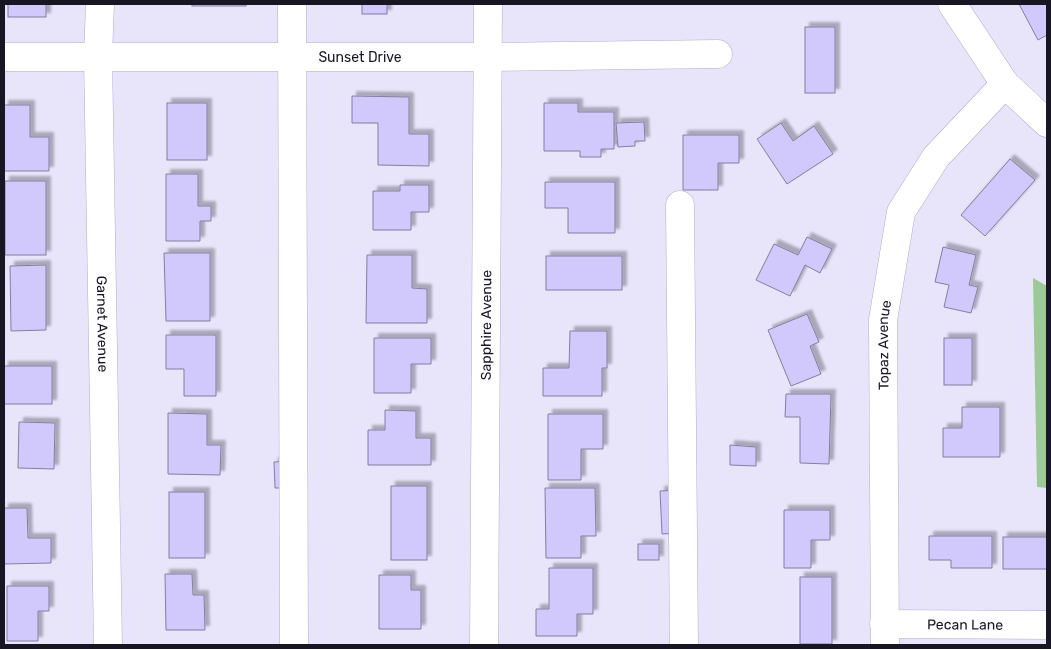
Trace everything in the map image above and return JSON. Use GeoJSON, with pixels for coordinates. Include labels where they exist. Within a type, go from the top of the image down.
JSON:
{"type":"FeatureCollection","features":[{"type":"Feature","properties":{"kind":"street","name":"Garnet Avenue"},"geometry":{"type":"LineString","coordinates":[[100,4],[98,56],[108,645]]}},
{"type":"Feature","properties":{"kind":"street"},"geometry":{"type":"LineString","coordinates":[[292,4],[294,645]]}},
{"type":"Feature","properties":{"kind":"street","name":"Sapphire Avenue"},"geometry":{"type":"LineString","coordinates":[[484,645],[488,4]]}},
{"type":"Feature","properties":{"kind":"street"},"geometry":{"type":"LineString","coordinates":[[952,4],[1005,84],[1047,123]]}},
{"type":"Feature","properties":{"kind":"street","name":"Sunset Drive"},"geometry":{"type":"LineString","coordinates":[[4,57],[488,57],[718,54]]}},
{"type":"Feature","properties":{"kind":"street","name":"Topaz Avenue"},"geometry":{"type":"LineString","coordinates":[[884,635],[883,320],[901,212],[936,157],[1005,84]]}},
{"type":"Feature","properties":{"kind":"street"},"geometry":{"type":"LineString","coordinates":[[680,205],[684,645]]}},
{"type":"Feature","properties":{"kind":"street","name":"Pecan Lane"},"geometry":{"type":"LineString","coordinates":[[884,635],[1047,626]]}},
{"type":"Feature","properties":{"kind":"green space"},"geometry":{"type":"Polygon","coordinates":[[[1033,278],[1047,286],[1047,488],[1037,487],[1033,278]]]}},
{"type":"Feature","properties":{"kind":"building"},"geometry":{"type":"Polygon","coordinates":[[[8,4],[46,4],[46,17],[8,17],[8,4]]]}},
{"type":"Feature","properties":{"kind":"building"},"geometry":{"type":"Polygon","coordinates":[[[192,4],[246,4],[246,6],[192,6],[192,4]]]}},
{"type":"Feature","properties":{"kind":"building"},"geometry":{"type":"Polygon","coordinates":[[[362,4],[387,4],[387,14],[362,14],[362,4]]]}},
{"type":"Feature","properties":{"kind":"building"},"geometry":{"type":"Polygon","coordinates":[[[1019,4],[1047,4],[1047,35],[1038,40],[1019,4]]]}},
{"type":"Feature","properties":{"kind":"building"},"geometry":{"type":"Polygon","coordinates":[[[805,27],[835,27],[835,93],[805,93],[805,27]]]}},
{"type":"Feature","properties":{"kind":"building"},"geometry":{"type":"Polygon","coordinates":[[[352,96],[409,97],[409,134],[429,134],[429,166],[378,165],[378,123],[352,123],[352,96]]]}},
{"type":"Feature","properties":{"kind":"building"},"geometry":{"type":"Polygon","coordinates":[[[167,103],[207,103],[207,160],[167,160],[167,103]]]}},
{"type":"Feature","properties":{"kind":"building"},"geometry":{"type":"Polygon","coordinates":[[[544,103],[578,103],[578,112],[614,112],[614,149],[601,149],[601,157],[580,157],[580,151],[544,151],[544,103]]]}},
{"type":"Feature","properties":{"kind":"building"},"geometry":{"type":"Polygon","coordinates":[[[4,105],[30,105],[30,137],[49,137],[49,171],[4,171],[4,105]]]}},
{"type":"Feature","properties":{"kind":"building"},"geometry":{"type":"Polygon","coordinates":[[[644,122],[645,141],[635,141],[635,146],[618,147],[616,123],[644,122]]]}},
{"type":"Feature","properties":{"kind":"building"},"geometry":{"type":"Polygon","coordinates":[[[781,123],[793,141],[814,126],[833,154],[787,184],[757,139],[781,123]]]}},
{"type":"Feature","properties":{"kind":"building"},"geometry":{"type":"Polygon","coordinates":[[[683,135],[739,135],[739,163],[718,163],[718,190],[683,190],[683,135]]]}},
{"type":"Feature","properties":{"kind":"building"},"geometry":{"type":"Polygon","coordinates":[[[1010,159],[1035,180],[985,236],[961,215],[1010,159]]]}},
{"type":"Feature","properties":{"kind":"building"},"geometry":{"type":"Polygon","coordinates":[[[166,174],[198,174],[198,206],[211,206],[211,221],[200,221],[200,241],[166,241],[166,174]]]}},
{"type":"Feature","properties":{"kind":"building"},"geometry":{"type":"Polygon","coordinates":[[[5,181],[46,181],[46,255],[5,255],[5,181]]]}},
{"type":"Feature","properties":{"kind":"building"},"geometry":{"type":"Polygon","coordinates":[[[545,182],[615,182],[615,233],[568,233],[568,208],[545,208],[545,182]]]}},
{"type":"Feature","properties":{"kind":"building"},"geometry":{"type":"Polygon","coordinates":[[[400,185],[429,185],[429,212],[411,212],[411,230],[373,230],[373,191],[400,191],[400,185]]]}},
{"type":"Feature","properties":{"kind":"building"},"geometry":{"type":"Polygon","coordinates":[[[807,237],[832,249],[820,273],[805,265],[790,296],[756,280],[774,244],[798,255],[807,237]]]}},
{"type":"Feature","properties":{"kind":"building"},"geometry":{"type":"Polygon","coordinates":[[[943,247],[976,255],[969,285],[978,287],[971,313],[944,307],[949,285],[935,282],[943,247]]]}},
{"type":"Feature","properties":{"kind":"building"},"geometry":{"type":"Polygon","coordinates":[[[164,253],[210,253],[210,321],[166,321],[164,253]]]}},
{"type":"Feature","properties":{"kind":"building"},"geometry":{"type":"Polygon","coordinates":[[[367,255],[412,255],[412,288],[427,289],[427,323],[366,323],[367,255]]]}},
{"type":"Feature","properties":{"kind":"building"},"geometry":{"type":"Polygon","coordinates":[[[546,256],[622,256],[622,290],[546,290],[546,256]]]}},
{"type":"Feature","properties":{"kind":"building"},"geometry":{"type":"Polygon","coordinates":[[[46,265],[46,330],[11,331],[10,266],[46,265]]]}},
{"type":"Feature","properties":{"kind":"building"},"geometry":{"type":"Polygon","coordinates":[[[807,314],[819,342],[810,346],[821,374],[791,386],[768,330],[807,314]]]}},
{"type":"Feature","properties":{"kind":"building"},"geometry":{"type":"Polygon","coordinates":[[[570,331],[607,331],[607,368],[602,368],[602,396],[543,396],[543,368],[569,368],[570,331]]]}},
{"type":"Feature","properties":{"kind":"building"},"geometry":{"type":"Polygon","coordinates":[[[166,335],[216,335],[216,396],[184,396],[184,369],[166,369],[166,335]]]}},
{"type":"Feature","properties":{"kind":"building"},"geometry":{"type":"Polygon","coordinates":[[[374,338],[431,338],[431,364],[411,364],[411,393],[374,393],[374,338]]]}},
{"type":"Feature","properties":{"kind":"building"},"geometry":{"type":"Polygon","coordinates":[[[944,338],[972,338],[972,385],[944,385],[944,338]]]}},
{"type":"Feature","properties":{"kind":"building"},"geometry":{"type":"Polygon","coordinates":[[[4,366],[52,366],[52,404],[4,404],[4,366]]]}},
{"type":"Feature","properties":{"kind":"building"},"geometry":{"type":"Polygon","coordinates":[[[786,394],[831,394],[829,464],[800,463],[800,417],[785,417],[786,394]]]}},
{"type":"Feature","properties":{"kind":"building"},"geometry":{"type":"Polygon","coordinates":[[[962,407],[1000,407],[1000,457],[943,457],[943,428],[962,428],[962,407]]]}},
{"type":"Feature","properties":{"kind":"building"},"geometry":{"type":"Polygon","coordinates":[[[385,410],[416,411],[416,438],[431,438],[431,465],[368,465],[368,430],[385,430],[385,410]]]}},
{"type":"Feature","properties":{"kind":"building"},"geometry":{"type":"Polygon","coordinates":[[[168,413],[207,414],[207,445],[221,445],[220,475],[168,474],[168,413]]]}},
{"type":"Feature","properties":{"kind":"building"},"geometry":{"type":"Polygon","coordinates":[[[548,414],[603,414],[603,449],[581,449],[581,480],[548,480],[548,414]]]}},
{"type":"Feature","properties":{"kind":"building"},"geometry":{"type":"Polygon","coordinates":[[[19,422],[55,423],[54,469],[18,468],[19,422]]]}},
{"type":"Feature","properties":{"kind":"building"},"geometry":{"type":"Polygon","coordinates":[[[730,445],[756,447],[756,466],[730,465],[730,445]]]}},
{"type":"Feature","properties":{"kind":"building"},"geometry":{"type":"Polygon","coordinates":[[[289,461],[289,488],[275,488],[274,462],[289,461]]]}},
{"type":"Feature","properties":{"kind":"building"},"geometry":{"type":"Polygon","coordinates":[[[391,486],[427,486],[427,560],[391,560],[391,486]]]}},
{"type":"Feature","properties":{"kind":"building"},"geometry":{"type":"Polygon","coordinates":[[[545,488],[595,488],[596,536],[581,536],[581,558],[546,558],[545,488]]]}},
{"type":"Feature","properties":{"kind":"building"},"geometry":{"type":"Polygon","coordinates":[[[677,490],[678,533],[662,534],[660,491],[677,490]]]}},
{"type":"Feature","properties":{"kind":"building"},"geometry":{"type":"Polygon","coordinates":[[[169,492],[205,492],[205,558],[169,558],[169,492]]]}},
{"type":"Feature","properties":{"kind":"building"},"geometry":{"type":"Polygon","coordinates":[[[4,508],[27,508],[28,538],[51,538],[51,563],[4,564],[4,508]]]}},
{"type":"Feature","properties":{"kind":"building"},"geometry":{"type":"Polygon","coordinates":[[[784,510],[830,510],[830,540],[811,540],[811,568],[784,568],[784,510]]]}},
{"type":"Feature","properties":{"kind":"building"},"geometry":{"type":"Polygon","coordinates":[[[929,536],[992,536],[992,568],[951,568],[951,560],[929,560],[929,536]]]}},
{"type":"Feature","properties":{"kind":"building"},"geometry":{"type":"Polygon","coordinates":[[[1003,537],[1047,537],[1047,569],[1003,569],[1003,537]]]}},
{"type":"Feature","properties":{"kind":"building"},"geometry":{"type":"Polygon","coordinates":[[[638,544],[659,544],[659,560],[638,560],[638,544]]]}},
{"type":"Feature","properties":{"kind":"building"},"geometry":{"type":"Polygon","coordinates":[[[549,568],[593,568],[593,614],[577,614],[577,636],[536,636],[536,609],[549,609],[549,568]]]}},
{"type":"Feature","properties":{"kind":"building"},"geometry":{"type":"Polygon","coordinates":[[[165,574],[192,574],[193,595],[204,595],[205,630],[166,630],[165,574]]]}},
{"type":"Feature","properties":{"kind":"building"},"geometry":{"type":"Polygon","coordinates":[[[379,575],[411,575],[411,590],[421,590],[421,629],[379,629],[379,575]]]}},
{"type":"Feature","properties":{"kind":"building"},"geometry":{"type":"Polygon","coordinates":[[[800,577],[832,577],[832,644],[800,644],[800,577]]]}},
{"type":"Feature","properties":{"kind":"building"},"geometry":{"type":"Polygon","coordinates":[[[7,586],[49,586],[49,611],[38,611],[38,641],[7,641],[7,586]]]}}]}
